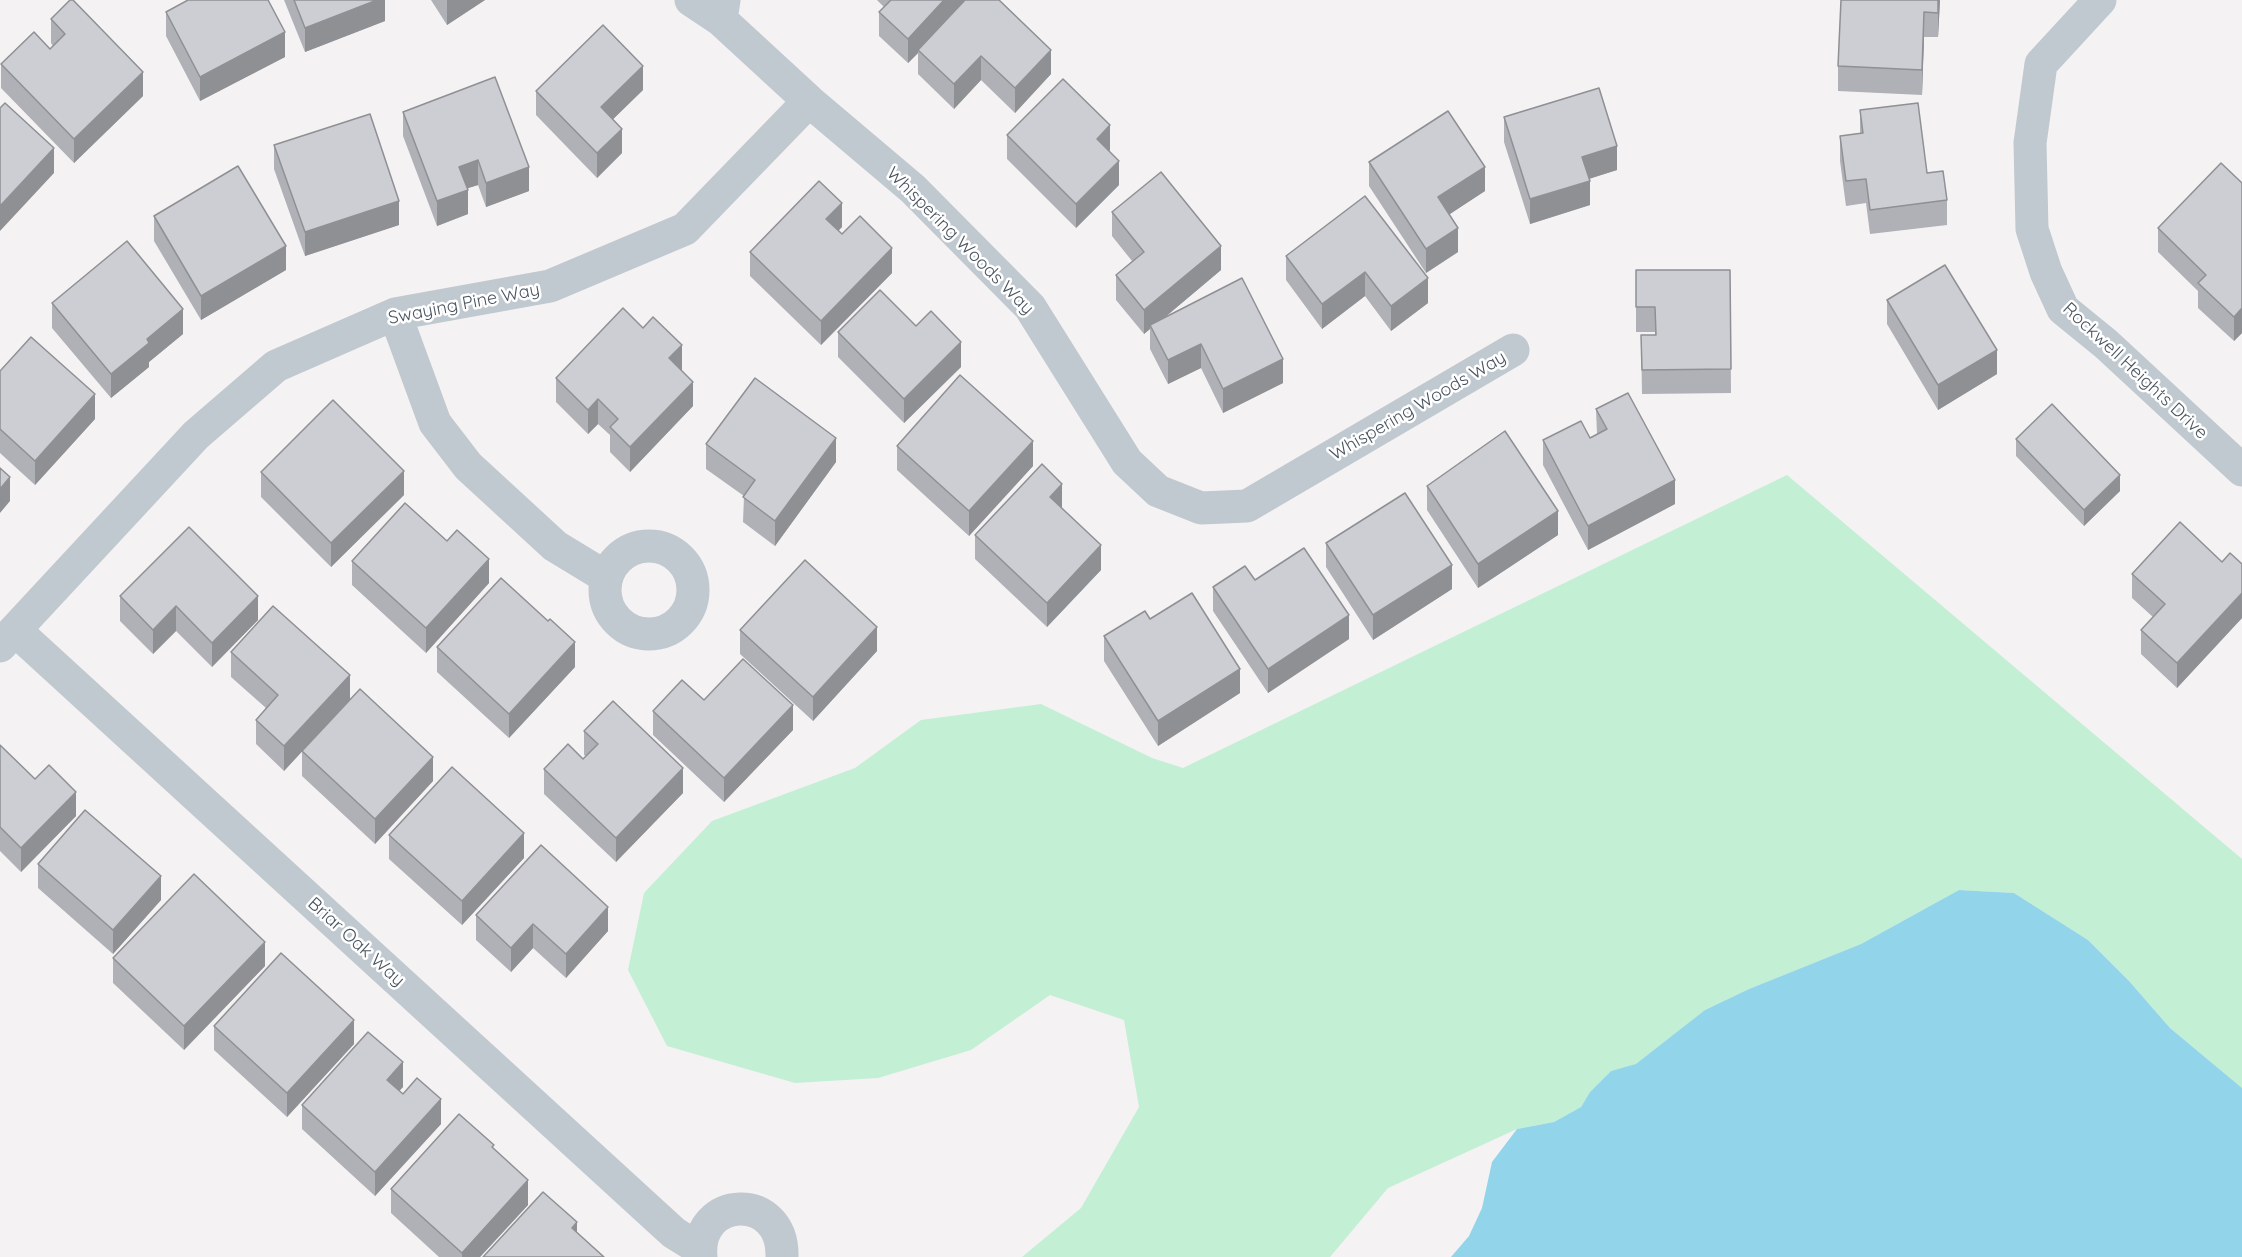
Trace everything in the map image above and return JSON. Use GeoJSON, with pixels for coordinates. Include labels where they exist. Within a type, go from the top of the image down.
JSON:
{"type":"FeatureCollection","features":[{"type":"Feature","properties":{"kind":"street","name":"Whispering Woods Way"},"geometry":{"type":"LineString","coordinates":[[691,0],[723,10],[809,101],[913,189],[1030,307],[1127,462],[1158,491],[1201,508],[1247,506],[1513,350]]}},
{"type":"Feature","properties":{"kind":"street","name":"Rockwell Heights Drive"},"geometry":{"type":"LineString","coordinates":[[2084,5],[2041,64],[2030,143],[2032,229],[2046,272],[2063,309],[2106,344],[2242,470]]}},
{"type":"Feature","properties":{"kind":"street","name":"Swaying Pine Way"},"geometry":{"type":"LineString","coordinates":[[7,638],[196,435],[276,366],[395,314],[550,286],[685,229],[809,101]]}},
{"type":"Feature","properties":{"kind":"street"},"geometry":{"type":"LineString","coordinates":[[395,314],[435,423],[468,466],[555,546],[606,578]]}},
{"type":"Feature","properties":{"kind":"street","name":"Briar Oak Way"},"geometry":{"type":"LineString","coordinates":[[7,638],[674,1233],[700,1253],[703,1234],[714,1219],[724,1213],[746,1209],[756,1211],[777,1228],[783,1241],[782,1257]]}},
{"type":"Feature","properties":{"kind":"green space"},"geometry":{"type":"Polygon","coordinates":[[[1787,475],[2242,859],[2242,1088],[2170,1028],[2129,981],[2088,940],[2014,893],[1959,890],[1861,944],[1749,989],[1705,1010],[1636,1065],[1611,1071],[1590,1092],[1581,1107],[1554,1122],[1517,1129],[1388,1188],[1330,1257],[1022,1257],[1081,1208],[1139,1107],[1124,1020],[1050,995],[971,1050],[878,1078],[795,1083],[667,1046],[628,970],[644,893],[712,821],[855,768],[921,720],[1041,704],[1152,758],[1183,768],[1787,475]]]}},
{"type":"Feature","properties":{"kind":"water"},"geometry":{"type":"Polygon","coordinates":[[[1959,890],[2014,893],[2088,940],[2129,981],[2170,1028],[2242,1088],[2242,1257],[1451,1257],[1469,1236],[1482,1208],[1492,1162],[1517,1129],[1554,1122],[1581,1107],[1590,1092],[1611,1071],[1636,1064],[1705,1010],[1749,989],[1861,944],[1959,890]]]}},
{"type":"Feature","properties":{"kind":"building"},"geometry":{"type":"Polygon","coordinates":[[[70,0],[73,0],[143,72],[74,139],[1,64],[34,32],[50,49],[65,34],[51,19],[70,0]]]}},
{"type":"Feature","properties":{"kind":"building"},"geometry":{"type":"Polygon","coordinates":[[[188,0],[268,0],[285,32],[200,77],[166,12],[188,0]]]}},
{"type":"Feature","properties":{"kind":"building"},"geometry":{"type":"Polygon","coordinates":[[[294,0],[377,0],[305,28],[294,0]]]}},
{"type":"Feature","properties":{"kind":"building"},"geometry":{"type":"Polygon","coordinates":[[[891,0],[944,0],[908,39],[879,12],[891,0]]]}},
{"type":"Feature","properties":{"kind":"building"},"geometry":{"type":"Polygon","coordinates":[[[965,0],[999,0],[1051,50],[1015,88],[981,56],[954,84],[918,50],[965,0]]]}},
{"type":"Feature","properties":{"kind":"building"},"geometry":{"type":"Polygon","coordinates":[[[1841,0],[1938,0],[1938,13],[1924,12],[1922,70],[1838,66],[1841,0]]]}},
{"type":"Feature","properties":{"kind":"building"},"geometry":{"type":"Polygon","coordinates":[[[603,25],[643,66],[601,107],[622,129],[597,153],[536,91],[603,25]]]}},
{"type":"Feature","properties":{"kind":"building"},"geometry":{"type":"Polygon","coordinates":[[[495,77],[529,167],[486,183],[478,160],[459,167],[468,190],[437,201],[403,112],[495,77]]]}},
{"type":"Feature","properties":{"kind":"building"},"geometry":{"type":"Polygon","coordinates":[[[1063,79],[1110,125],[1097,139],[1119,161],[1076,204],[1007,135],[1063,79]]]}},
{"type":"Feature","properties":{"kind":"building"},"geometry":{"type":"Polygon","coordinates":[[[1599,88],[1617,146],[1582,157],[1590,181],[1530,199],[1504,117],[1599,88]]]}},
{"type":"Feature","properties":{"kind":"building"},"geometry":{"type":"Polygon","coordinates":[[[5,103],[54,148],[0,206],[0,108],[5,103]]]}},
{"type":"Feature","properties":{"kind":"building"},"geometry":{"type":"Polygon","coordinates":[[[1918,103],[1927,173],[1943,171],[1947,200],[1870,210],[1866,179],[1846,181],[1840,136],[1863,133],[1860,110],[1918,103]]]}},
{"type":"Feature","properties":{"kind":"building"},"geometry":{"type":"Polygon","coordinates":[[[1448,111],[1485,167],[1438,197],[1458,228],[1426,249],[1369,162],[1448,111]]]}},
{"type":"Feature","properties":{"kind":"building"},"geometry":{"type":"Polygon","coordinates":[[[370,114],[399,201],[305,232],[274,145],[370,114]]]}},
{"type":"Feature","properties":{"kind":"building"},"geometry":{"type":"Polygon","coordinates":[[[2221,163],[2242,183],[2242,308],[2234,317],[2198,283],[2206,275],[2158,228],[2221,163]]]}},
{"type":"Feature","properties":{"kind":"building"},"geometry":{"type":"Polygon","coordinates":[[[238,166],[286,246],[201,296],[154,216],[238,166]]]}},
{"type":"Feature","properties":{"kind":"building"},"geometry":{"type":"Polygon","coordinates":[[[1161,172],[1221,246],[1144,310],[1116,275],[1144,252],[1112,212],[1161,172]]]}},
{"type":"Feature","properties":{"kind":"building"},"geometry":{"type":"Polygon","coordinates":[[[819,181],[842,203],[826,219],[842,234],[860,216],[892,248],[821,321],[750,252],[819,181]]]}},
{"type":"Feature","properties":{"kind":"building"},"geometry":{"type":"Polygon","coordinates":[[[1365,196],[1428,278],[1391,306],[1365,272],[1322,304],[1286,256],[1365,196]]]}},
{"type":"Feature","properties":{"kind":"building"},"geometry":{"type":"Polygon","coordinates":[[[127,241],[183,309],[147,339],[149,343],[111,374],[52,303],[127,241]]]}},
{"type":"Feature","properties":{"kind":"building"},"geometry":{"type":"Polygon","coordinates":[[[1945,265],[1997,350],[1938,385],[1887,300],[1945,265]]]}},
{"type":"Feature","properties":{"kind":"building"},"geometry":{"type":"Polygon","coordinates":[[[1636,270],[1730,270],[1731,369],[1642,370],[1641,335],[1656,335],[1655,307],[1636,307],[1636,270]]]}},
{"type":"Feature","properties":{"kind":"building"},"geometry":{"type":"Polygon","coordinates":[[[1242,278],[1283,359],[1223,389],[1201,344],[1168,360],[1150,325],[1242,278]]]}},
{"type":"Feature","properties":{"kind":"building"},"geometry":{"type":"Polygon","coordinates":[[[880,290],[916,326],[931,311],[961,342],[904,399],[838,332],[880,290]]]}},
{"type":"Feature","properties":{"kind":"building"},"geometry":{"type":"Polygon","coordinates":[[[623,308],[643,328],[653,317],[682,345],[669,358],[693,382],[630,447],[610,427],[618,419],[598,399],[588,410],[556,378],[623,308]]]}},
{"type":"Feature","properties":{"kind":"building"},"geometry":{"type":"Polygon","coordinates":[[[31,337],[95,394],[35,461],[0,429],[0,371],[31,337]]]}},
{"type":"Feature","properties":{"kind":"building"},"geometry":{"type":"Polygon","coordinates":[[[960,375],[1033,441],[969,511],[897,446],[960,375]]]}},
{"type":"Feature","properties":{"kind":"building"},"geometry":{"type":"Polygon","coordinates":[[[755,378],[836,438],[775,521],[743,497],[755,480],[706,444],[755,378]]]}},
{"type":"Feature","properties":{"kind":"building"},"geometry":{"type":"Polygon","coordinates":[[[1628,393],[1675,480],[1588,526],[1543,440],[1581,421],[1590,438],[1607,429],[1596,409],[1628,393]]]}},
{"type":"Feature","properties":{"kind":"building"},"geometry":{"type":"Polygon","coordinates":[[[333,400],[404,471],[331,543],[261,472],[333,400]]]}},
{"type":"Feature","properties":{"kind":"building"},"geometry":{"type":"Polygon","coordinates":[[[2052,404],[2120,475],[2084,510],[2016,439],[2052,404]]]}},
{"type":"Feature","properties":{"kind":"building"},"geometry":{"type":"Polygon","coordinates":[[[1505,431],[1558,511],[1478,564],[1427,486],[1505,431]]]}},
{"type":"Feature","properties":{"kind":"building"},"geometry":{"type":"Polygon","coordinates":[[[1042,464],[1062,484],[1050,497],[1101,545],[1047,603],[975,535],[1042,464]]]}},
{"type":"Feature","properties":{"kind":"building"},"geometry":{"type":"Polygon","coordinates":[[[0,468],[10,477],[0,489],[0,468]]]}},
{"type":"Feature","properties":{"kind":"building"},"geometry":{"type":"Polygon","coordinates":[[[1405,493],[1452,565],[1373,615],[1326,543],[1405,493]]]}},
{"type":"Feature","properties":{"kind":"building"},"geometry":{"type":"Polygon","coordinates":[[[405,503],[447,541],[457,530],[489,559],[426,628],[352,561],[405,503]]]}},
{"type":"Feature","properties":{"kind":"building"},"geometry":{"type":"Polygon","coordinates":[[[2180,522],[2222,562],[2230,553],[2242,564],[2242,593],[2177,663],[2141,630],[2165,604],[2132,574],[2180,522]]]}},
{"type":"Feature","properties":{"kind":"building"},"geometry":{"type":"Polygon","coordinates":[[[189,527],[258,596],[212,643],[176,606],[153,630],[120,596],[189,527]]]}},
{"type":"Feature","properties":{"kind":"building"},"geometry":{"type":"Polygon","coordinates":[[[1304,548],[1349,615],[1268,669],[1213,587],[1245,566],[1255,580],[1304,548]]]}},
{"type":"Feature","properties":{"kind":"building"},"geometry":{"type":"Polygon","coordinates":[[[805,560],[877,627],[813,697],[740,630],[805,560]]]}},
{"type":"Feature","properties":{"kind":"building"},"geometry":{"type":"Polygon","coordinates":[[[501,578],[575,642],[509,714],[437,647],[501,578]]]}},
{"type":"Feature","properties":{"kind":"building"},"geometry":{"type":"Polygon","coordinates":[[[1192,593],[1240,669],[1158,721],[1104,636],[1145,611],[1150,619],[1192,593]]]}},
{"type":"Feature","properties":{"kind":"building"},"geometry":{"type":"Polygon","coordinates":[[[273,606],[350,675],[284,746],[256,720],[278,695],[231,652],[273,606]]]}},
{"type":"Feature","properties":{"kind":"building"},"geometry":{"type":"Polygon","coordinates":[[[743,659],[793,705],[724,778],[653,711],[682,680],[704,700],[743,659]]]}},
{"type":"Feature","properties":{"kind":"building"},"geometry":{"type":"Polygon","coordinates":[[[360,689],[433,757],[375,819],[302,751],[360,689]]]}},
{"type":"Feature","properties":{"kind":"building"},"geometry":{"type":"Polygon","coordinates":[[[613,701],[683,768],[616,838],[544,769],[568,744],[583,759],[598,744],[584,731],[613,701]]]}},
{"type":"Feature","properties":{"kind":"building"},"geometry":{"type":"Polygon","coordinates":[[[0,745],[35,779],[49,765],[76,792],[21,848],[0,827],[0,745]]]}},
{"type":"Feature","properties":{"kind":"building"},"geometry":{"type":"Polygon","coordinates":[[[452,767],[524,833],[462,901],[389,835],[452,767]]]}},
{"type":"Feature","properties":{"kind":"building"},"geometry":{"type":"Polygon","coordinates":[[[85,810],[161,876],[113,930],[38,864],[85,810]]]}},
{"type":"Feature","properties":{"kind":"building"},"geometry":{"type":"Polygon","coordinates":[[[541,845],[608,907],[566,954],[533,924],[511,948],[476,915],[541,845]]]}},
{"type":"Feature","properties":{"kind":"building"},"geometry":{"type":"Polygon","coordinates":[[[194,874],[265,942],[184,1026],[113,958],[194,874]]]}},
{"type":"Feature","properties":{"kind":"building"},"geometry":{"type":"Polygon","coordinates":[[[281,953],[354,1020],[287,1093],[214,1026],[281,953]]]}},
{"type":"Feature","properties":{"kind":"building"},"geometry":{"type":"Polygon","coordinates":[[[368,1032],[403,1062],[387,1080],[403,1094],[417,1078],[441,1099],[375,1172],[302,1105],[368,1032]]]}},
{"type":"Feature","properties":{"kind":"building"},"geometry":{"type":"Polygon","coordinates":[[[459,1114],[528,1180],[462,1253],[391,1189],[459,1114]]]}},
{"type":"Feature","properties":{"kind":"building"},"geometry":{"type":"Polygon","coordinates":[[[543,1192],[577,1222],[572,1228],[604,1257],[483,1257],[543,1192]]]}}]}
